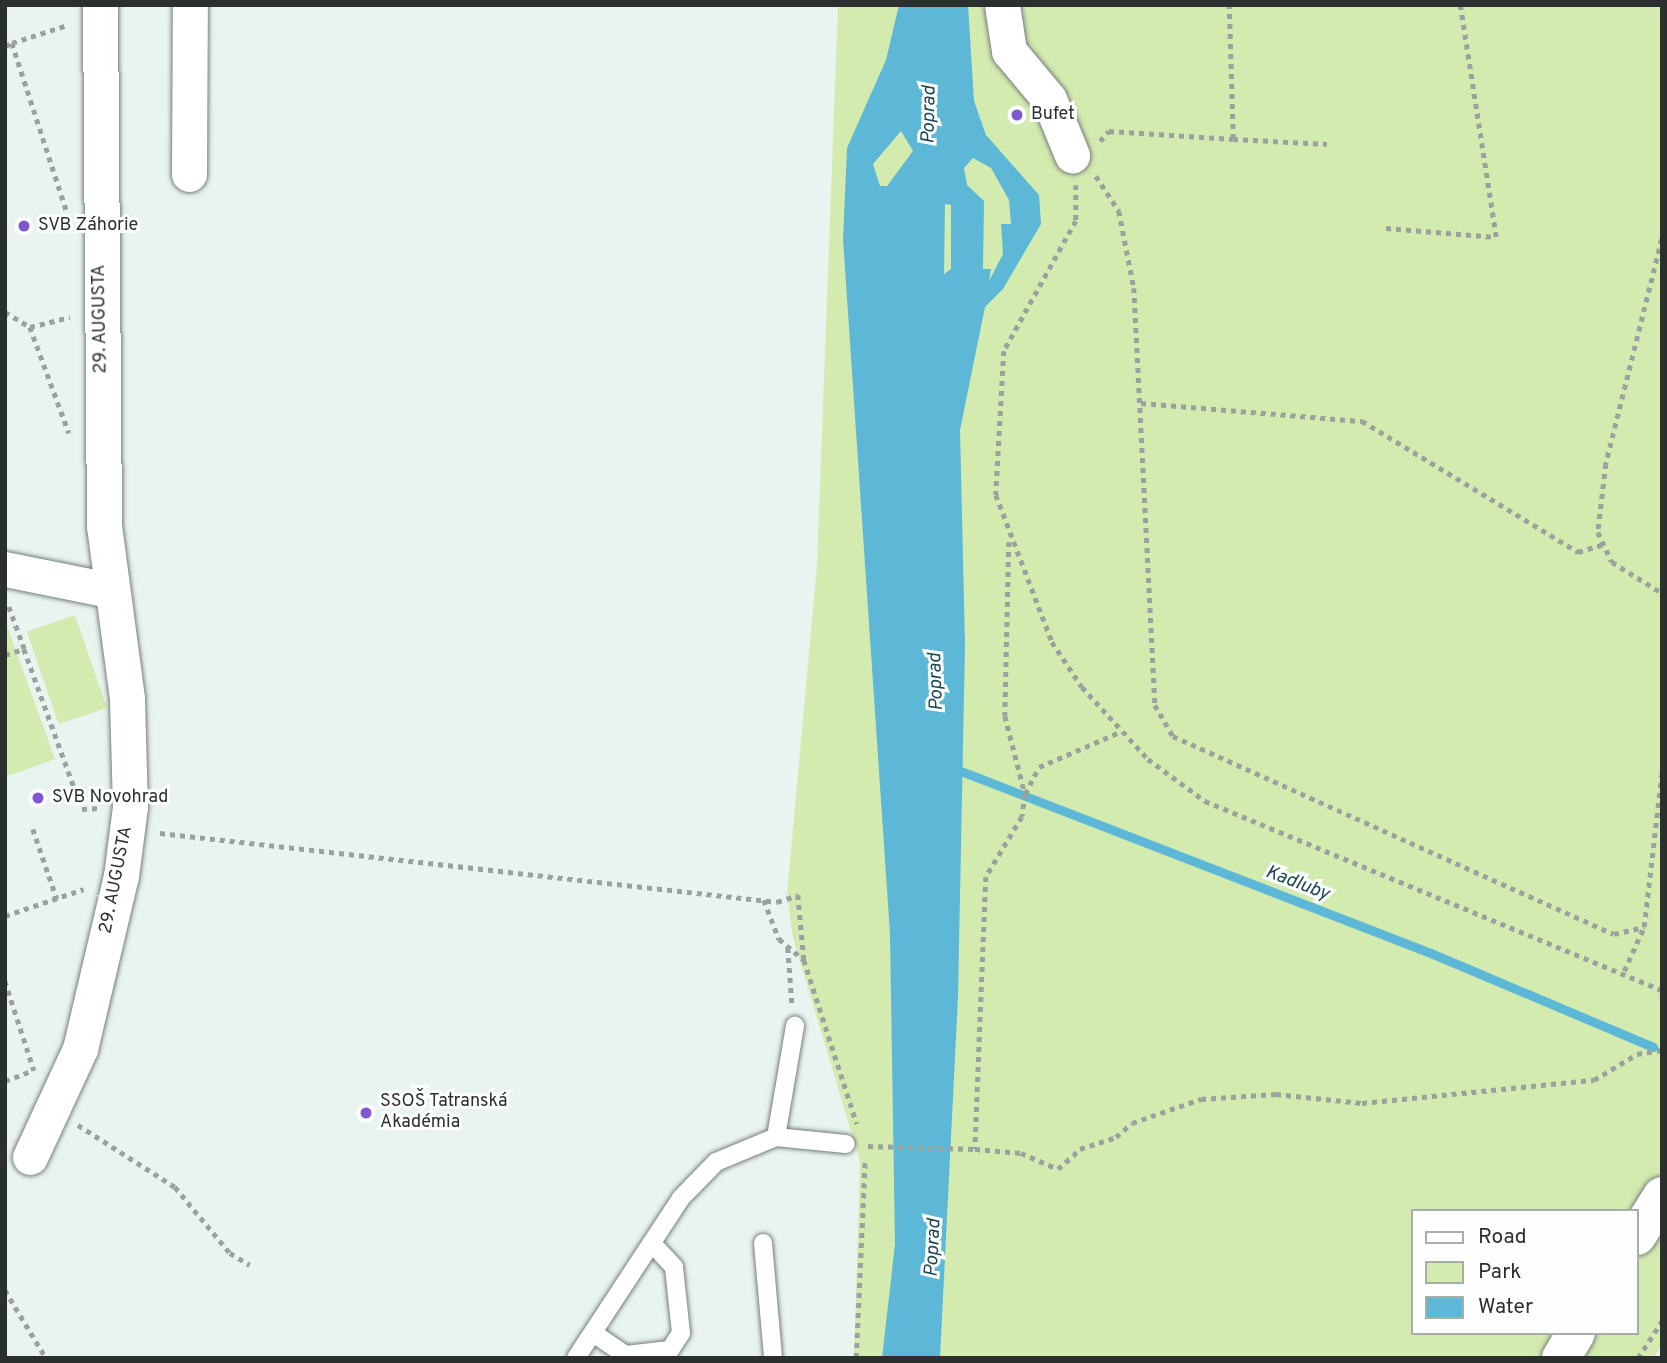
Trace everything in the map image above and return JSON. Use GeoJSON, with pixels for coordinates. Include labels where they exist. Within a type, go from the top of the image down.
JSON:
{"type":"FeatureCollection","features":[{"type":"Feature","properties":{"kind":"main road"},"geometry":{"type":"LineString","coordinates":[[1639,1233],[1662,1196]]}},
{"type":"Feature","properties":{"kind":"main road"},"geometry":{"type":"LineString","coordinates":[[1560,1358],[1575,1335]]}},
{"type":"Feature","properties":{"kind":"street"},"geometry":{"type":"LineString","coordinates":[[189,174],[190,5]]}},
{"type":"Feature","properties":{"kind":"street"},"geometry":{"type":"LineString","coordinates":[[1002,5],[1009,51],[1049,99],[1077,159]]}},
{"type":"Feature","properties":{"kind":"street","name":"29. AUGUSTA"},"geometry":{"type":"LineString","coordinates":[[30,1157],[80,1049],[121,876],[129,818],[127,698],[109,590],[100,10]]}},
{"type":"Feature","properties":{"kind":"street"},"geometry":{"type":"LineString","coordinates":[[5,569],[109,590]]}},
{"type":"Feature","properties":{"kind":"lane"},"geometry":{"type":"LineString","coordinates":[[776,1137],[795,1026]]}},
{"type":"Feature","properties":{"kind":"lane"},"geometry":{"type":"LineString","coordinates":[[576,1358],[681,1198],[716,1162],[776,1137],[846,1144]]}},
{"type":"Feature","properties":{"kind":"lane"},"geometry":{"type":"LineString","coordinates":[[593,1333],[626,1355],[670,1350],[681,1333],[674,1267],[652,1242]]}},
{"type":"Feature","properties":{"kind":"lane"},"geometry":{"type":"LineString","coordinates":[[763,1243],[773,1358]]}},
{"type":"Feature","properties":{"kind":"path"},"geometry":{"type":"LineString","coordinates":[[1229,5],[1233,139]]}},
{"type":"Feature","properties":{"kind":"path"},"geometry":{"type":"LineString","coordinates":[[1387,228],[1496,236],[1460,5]]}},
{"type":"Feature","properties":{"kind":"path"},"geometry":{"type":"LineString","coordinates":[[5,46],[100,10]]}},
{"type":"Feature","properties":{"kind":"path"},"geometry":{"type":"LineString","coordinates":[[12,43],[72,225]]}},
{"type":"Feature","properties":{"kind":"path"},"geometry":{"type":"LineString","coordinates":[[1327,144],[1109,131],[1077,159],[1076,220],[1004,351],[996,495],[1009,538],[1052,642],[1120,732],[1205,801],[1478,918],[1624,971],[1662,990]]}},
{"type":"Feature","properties":{"kind":"path"},"geometry":{"type":"LineString","coordinates":[[1077,159],[1119,211],[1134,288],[1155,705],[1173,736],[1614,934],[1644,927]]}},
{"type":"Feature","properties":{"kind":"path"},"geometry":{"type":"LineString","coordinates":[[1662,239],[1606,464],[1598,532],[1612,562],[1662,593]]}},
{"type":"Feature","properties":{"kind":"path"},"geometry":{"type":"LineString","coordinates":[[5,312],[30,327],[71,440]]}},
{"type":"Feature","properties":{"kind":"path"},"geometry":{"type":"LineString","coordinates":[[30,327],[77,315]]}},
{"type":"Feature","properties":{"kind":"path"},"geometry":{"type":"LineString","coordinates":[[1141,403],[1362,421],[1578,552],[1604,544]]}},
{"type":"Feature","properties":{"kind":"path"},"geometry":{"type":"LineString","coordinates":[[1009,538],[1005,716],[1025,794]]}},
{"type":"Feature","properties":{"kind":"path"},"geometry":{"type":"LineString","coordinates":[[5,599],[82,809],[129,818],[777,902],[798,895],[804,960]]}},
{"type":"Feature","properties":{"kind":"path"},"geometry":{"type":"LineString","coordinates":[[5,655],[24,649]]}},
{"type":"Feature","properties":{"kind":"path"},"geometry":{"type":"LineString","coordinates":[[975,1149],[986,877],[1022,817],[1025,794],[1039,768],[1120,732]]}},
{"type":"Feature","properties":{"kind":"path"},"geometry":{"type":"LineString","coordinates":[[1624,971],[1644,927],[1662,772]]}},
{"type":"Feature","properties":{"kind":"path"},"geometry":{"type":"LineString","coordinates":[[33,829],[57,900]]}},
{"type":"Feature","properties":{"kind":"path"},"geometry":{"type":"LineString","coordinates":[[5,916],[121,876]]}},
{"type":"Feature","properties":{"kind":"path"},"geometry":{"type":"LineString","coordinates":[[788,948],[795,1026]]}},
{"type":"Feature","properties":{"kind":"path"},"geometry":{"type":"LineString","coordinates":[[5,981],[7,995],[49,1111],[175,1187],[230,1253],[250,1265]]}},
{"type":"Feature","properties":{"kind":"path"},"geometry":{"type":"LineString","coordinates":[[846,1144],[900,1149],[975,1149],[1021,1153],[1058,1169],[1080,1149],[1132,1123],[1201,1099],[1276,1094],[1362,1103],[1594,1080],[1637,1054],[1662,1050]]}},
{"type":"Feature","properties":{"kind":"path"},"geometry":{"type":"LineString","coordinates":[[5,1081],[34,1070]]}},
{"type":"Feature","properties":{"kind":"path"},"geometry":{"type":"LineString","coordinates":[[856,1358],[865,1146]]}},
{"type":"Feature","properties":{"kind":"path"},"geometry":{"type":"LineString","coordinates":[[5,1290],[46,1358]]}},
{"type":"Feature","properties":{"kind":"path"},"geometry":{"type":"LineString","coordinates":[[1638,1358],[1662,1321]]}},
{"type":"Feature","properties":{"kind":"green space"},"geometry":{"type":"Polygon","coordinates":[[[838,5],[1662,5],[1662,1345],[1653,1358],[854,1358],[860,1161],[793,938],[787,894],[817,565],[838,5]]]}},
{"type":"Feature","properties":{"kind":"green space"},"geometry":{"type":"Polygon","coordinates":[[[75,615],[107,708],[59,724],[27,632],[75,615]]]}},
{"type":"Feature","properties":{"kind":"green space"},"geometry":{"type":"Polygon","coordinates":[[[5,620],[55,759],[5,777],[5,620]]]}},
{"type":"Feature","properties":{"kind":"water","name":"Poprad"},"geometry":{"type":"Polygon","coordinates":[[[899,5],[968,5],[974,101],[986,135],[1039,195],[1041,224],[1003,289],[985,307],[960,430],[965,645],[958,997],[940,1358],[882,1358],[895,1244],[890,934],[843,239],[847,148],[886,60],[899,5]],[[901,131],[873,164],[880,186],[887,186],[913,151],[901,131]],[[973,158],[964,168],[967,185],[984,201],[983,269],[991,269],[989,281],[1003,254],[1001,224],[1011,224],[1009,200],[991,168],[973,158]],[[945,204],[944,274],[951,269],[951,205],[945,204]]]}},
{"type":"Feature","properties":{"kind":"waterway","name":"Kadluby"},"geometry":{"type":"LineString","coordinates":[[953,768],[1433,954],[1653,1047]]}},
{"type":"Feature","properties":{"kind":"place","name":"Bufet"},"geometry":{"type":"Point","coordinates":[1017,115]}},
{"type":"Feature","properties":{"kind":"place","name":"SVB Záhorie"},"geometry":{"type":"Point","coordinates":[24,226]}},
{"type":"Feature","properties":{"kind":"place","name":"SVB Novohrad"},"geometry":{"type":"Point","coordinates":[38,798]}},
{"type":"Feature","properties":{"kind":"place","name":"SSOŠ Tatranská Akadémia"},"geometry":{"type":"Point","coordinates":[366,1113]}}]}
